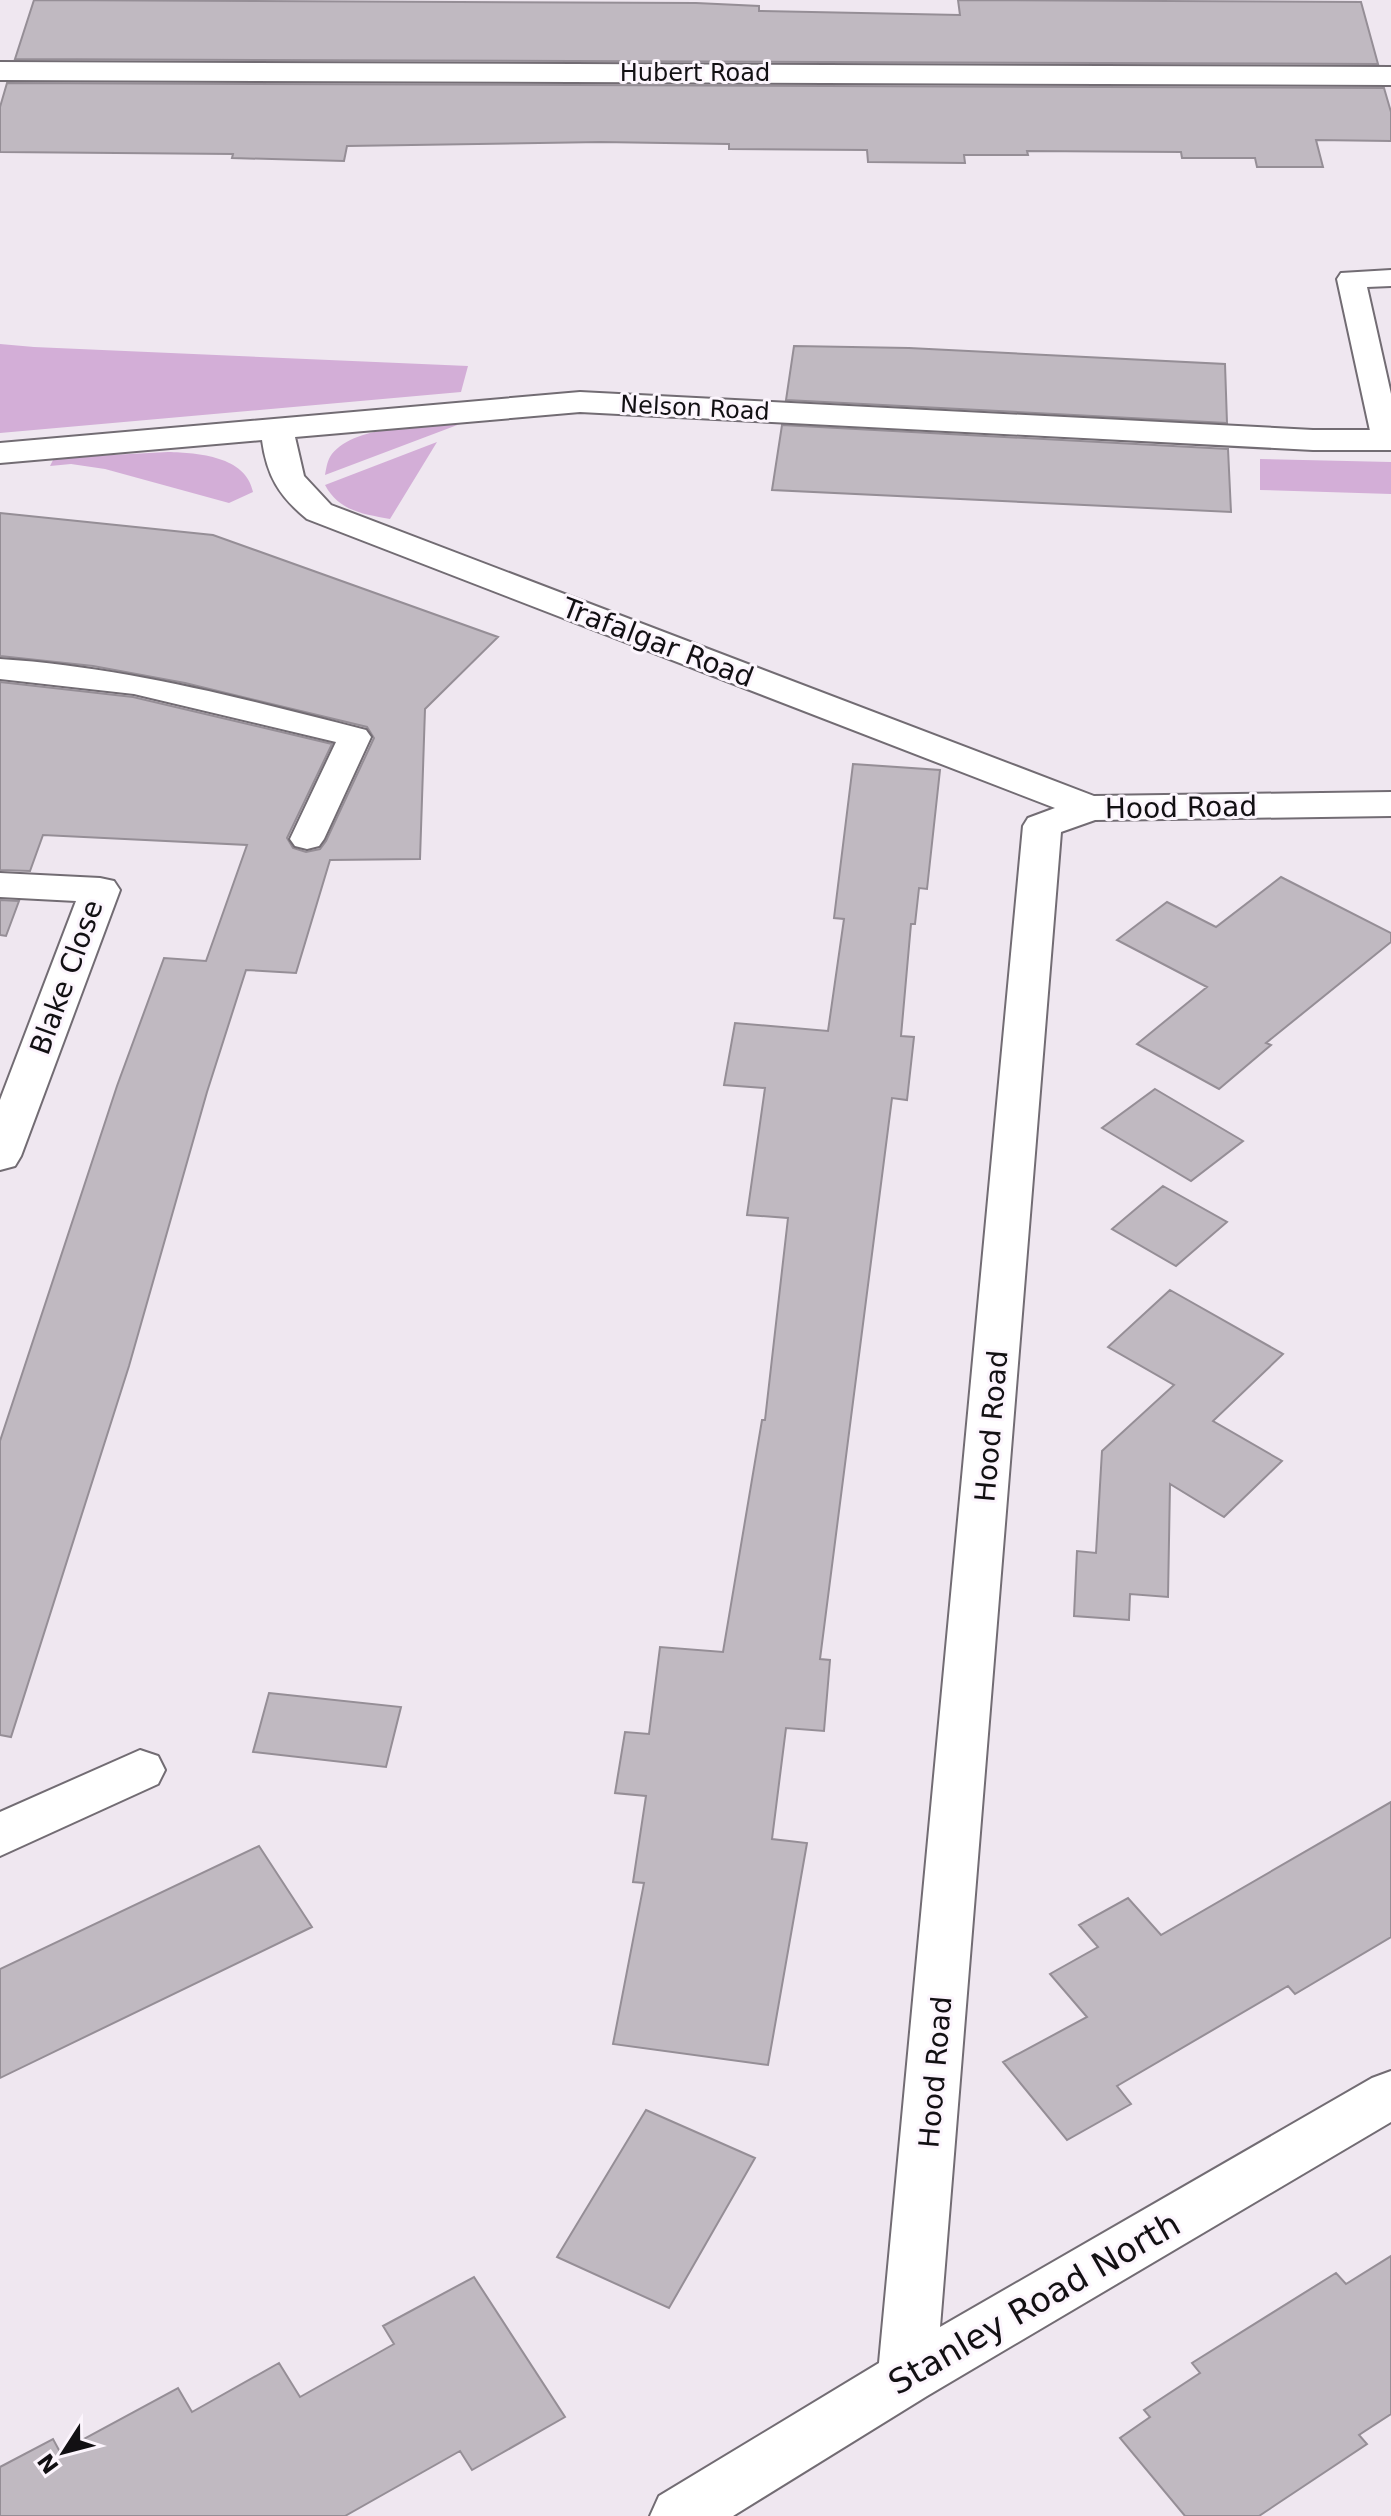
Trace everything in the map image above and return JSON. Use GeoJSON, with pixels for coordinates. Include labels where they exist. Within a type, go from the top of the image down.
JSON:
{"type":"FeatureCollection","features":[{"type":"Feature","properties":{"kind":"street","name":"Hubert Road"},"geometry":{"type":"LineString","coordinates":[[0,71],[1391,76]]}},
{"type":"Feature","properties":{"kind":"street","name":"Nelson Road"},"geometry":{"type":"LineString","coordinates":[[0,453],[580,402],[1313,440],[1389,440]]}},
{"type":"Feature","properties":{"kind":"street","name":"Trafalgar Road"},"geometry":{"type":"LineString","coordinates":[[277,428],[284,470],[293,492],[319,512],[1090,808]]}},
{"type":"Feature","properties":{"kind":"street","name":"Hood Road"},"geometry":{"type":"LineString","coordinates":[[907,2377],[1042,826],[1090,808],[1391,804]]}},
{"type":"Feature","properties":{"kind":"street","name":"Blake Close"},"geometry":{"type":"LineString","coordinates":[[0,885],[100,890],[0,1156]]}},
{"type":"Feature","properties":{"kind":"street"},"geometry":{"type":"LineString","coordinates":[[0,1835],[140,1770]]}},
{"type":"Feature","properties":{"kind":"street","name":"Stanley Road North"},"geometry":{"type":"LineString","coordinates":[[680,2516],[907,2377],[1391,2094]]}},
{"type":"Feature","properties":{"kind":"lane"},"geometry":{"type":"LineString","coordinates":[[1389,440],[1351,279],[1391,278]]}},
{"type":"Feature","properties":{"kind":"lane"},"geometry":{"type":"LineString","coordinates":[[0,669],[54,671],[202,699],[355,737],[307,839]]}},
{"type":"Feature","properties":{"kind":"shaded area"},"geometry":{"type":"Polygon","coordinates":[[[0,344],[468,366],[461,392],[0,433],[0,344]]]}},
{"type":"Feature","properties":{"kind":"shaded area"},"geometry":{"type":"Polygon","coordinates":[[[460,424],[325,475],[330,457],[340,446],[354,438],[390,429],[460,424]]]}},
{"type":"Feature","properties":{"kind":"shaded area"},"geometry":{"type":"Polygon","coordinates":[[[437,442],[390,519],[345,506],[325,485],[437,442]]]}},
{"type":"Feature","properties":{"kind":"shaded area"},"geometry":{"type":"Polygon","coordinates":[[[168,452],[206,456],[231,464],[249,480],[253,492],[229,503],[105,469],[71,464],[50,466],[54,458],[168,452]]]}},
{"type":"Feature","properties":{"kind":"shaded area"},"geometry":{"type":"Polygon","coordinates":[[[1260,459],[1391,462],[1391,494],[1260,490],[1260,459]]]}},
{"type":"Feature","properties":{"kind":"building"},"geometry":{"type":"Polygon","coordinates":[[[34,0],[696,3],[759,6],[759,11],[960,15],[958,0],[1361,2],[1378,64],[15,59],[34,0]]]}},
{"type":"Feature","properties":{"kind":"building"},"geometry":{"type":"Polygon","coordinates":[[[7,83],[1384,88],[1391,112],[1391,141],[1316,140],[1323,167],[1257,167],[1255,158],[1182,158],[1181,152],[1027,151],[1028,155],[964,155],[965,163],[868,162],[867,150],[729,149],[729,144],[601,142],[347,146],[344,161],[232,158],[233,154],[0,152],[0,107],[7,83]]]}},
{"type":"Feature","properties":{"kind":"building"},"geometry":{"type":"Polygon","coordinates":[[[794,346],[909,348],[1225,364],[1227,423],[786,400],[794,346]]]}},
{"type":"Feature","properties":{"kind":"building"},"geometry":{"type":"Polygon","coordinates":[[[782,425],[1228,449],[1231,512],[772,490],[782,425]]]}},
{"type":"Feature","properties":{"kind":"building"},"geometry":{"type":"Polygon","coordinates":[[[0,513],[213,535],[498,637],[425,709],[420,859],[330,860],[296,973],[246,970],[207,1092],[129,1366],[11,1737],[0,1735],[0,1441],[117,1086],[164,958],[206,961],[247,845],[43,835],[30,871],[0,870],[0,682],[133,697],[332,744],[287,838],[293,848],[306,852],[320,849],[326,841],[374,738],[367,727],[185,683],[93,666],[0,656],[0,513]]]}},
{"type":"Feature","properties":{"kind":"building"},"geometry":{"type":"Polygon","coordinates":[[[853,764],[940,770],[927,889],[919,888],[915,924],[911,924],[901,1036],[914,1037],[907,1100],[892,1098],[820,1659],[830,1660],[824,1731],[786,1728],[772,1839],[807,1843],[768,2065],[613,2044],[644,1883],[633,1882],[646,1796],[615,1793],[625,1732],[649,1734],[660,1647],[723,1652],[762,1420],[765,1420],[788,1218],[747,1215],[765,1088],[724,1085],[735,1023],[828,1031],[844,919],[834,918],[853,764]]]}},
{"type":"Feature","properties":{"kind":"building"},"geometry":{"type":"Polygon","coordinates":[[[1281,877],[1391,933],[1391,942],[1266,1043],[1271,1045],[1219,1089],[1137,1044],[1207,987],[1117,940],[1167,902],[1216,927],[1281,877]]]}},
{"type":"Feature","properties":{"kind":"building"},"geometry":{"type":"Polygon","coordinates":[[[0,900],[19,901],[6,936],[0,935],[0,900]]]}},
{"type":"Feature","properties":{"kind":"building"},"geometry":{"type":"Polygon","coordinates":[[[1155,1089],[1243,1141],[1191,1181],[1102,1128],[1155,1089]]]}},
{"type":"Feature","properties":{"kind":"building"},"geometry":{"type":"Polygon","coordinates":[[[1163,1186],[1227,1222],[1176,1266],[1112,1229],[1163,1186]]]}},
{"type":"Feature","properties":{"kind":"building"},"geometry":{"type":"Polygon","coordinates":[[[1170,1290],[1283,1354],[1213,1421],[1282,1461],[1224,1517],[1170,1484],[1168,1597],[1130,1594],[1129,1620],[1074,1616],[1077,1551],[1096,1553],[1102,1451],[1174,1385],[1108,1347],[1170,1290]]]}},
{"type":"Feature","properties":{"kind":"building"},"geometry":{"type":"Polygon","coordinates":[[[269,1693],[401,1707],[386,1767],[253,1752],[269,1693]]]}},
{"type":"Feature","properties":{"kind":"building"},"geometry":{"type":"Polygon","coordinates":[[[1391,1802],[1391,1937],[1295,1994],[1288,1986],[1117,2086],[1131,2104],[1067,2140],[1003,2062],[1087,2017],[1050,1974],[1098,1947],[1079,1925],[1128,1898],[1161,1935],[1391,1802]]]}},
{"type":"Feature","properties":{"kind":"building"},"geometry":{"type":"Polygon","coordinates":[[[259,1846],[312,1927],[0,2078],[0,1969],[259,1846]]]}},
{"type":"Feature","properties":{"kind":"building"},"geometry":{"type":"Polygon","coordinates":[[[646,2110],[755,2158],[669,2308],[557,2257],[646,2110]]]}},
{"type":"Feature","properties":{"kind":"building"},"geometry":{"type":"Polygon","coordinates":[[[1391,2256],[1391,2414],[1359,2435],[1367,2444],[1259,2516],[1185,2516],[1120,2438],[1150,2417],[1144,2410],[1200,2373],[1192,2363],[1336,2273],[1346,2284],[1391,2256]]]}},
{"type":"Feature","properties":{"kind":"building"},"geometry":{"type":"Polygon","coordinates":[[[474,2277],[565,2417],[472,2470],[460,2451],[345,2516],[0,2516],[0,2467],[53,2439],[60,2452],[178,2388],[192,2412],[279,2363],[300,2397],[394,2344],[383,2326],[474,2277]]]}}]}
